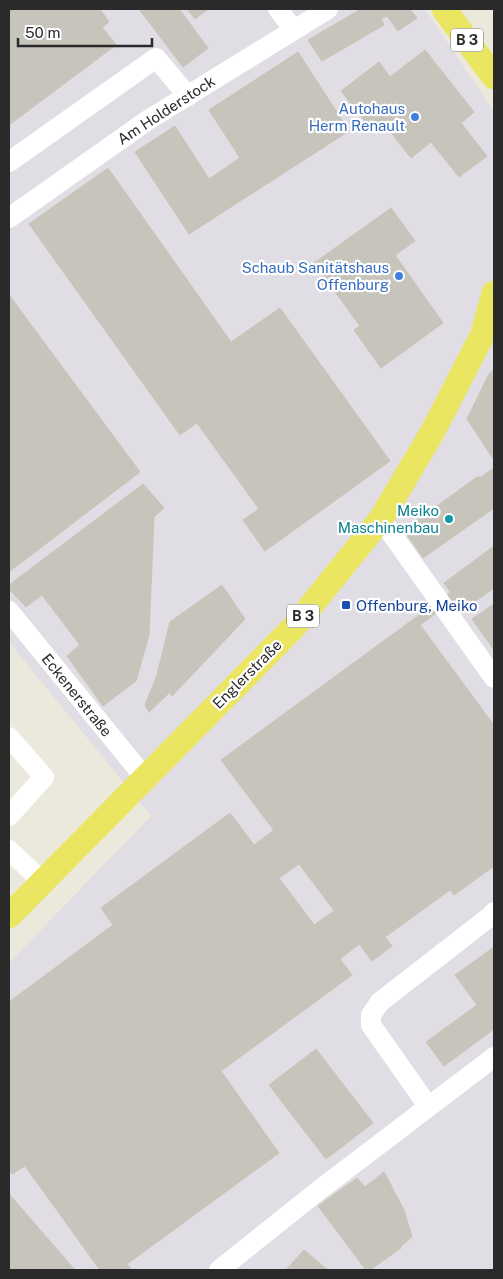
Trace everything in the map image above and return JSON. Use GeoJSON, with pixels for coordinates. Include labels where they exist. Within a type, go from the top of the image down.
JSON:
{"type":"FeatureCollection","features":[{"type":"Feature","properties":{"kind":"main road","name":"B 3"},"geometry":{"type":"LineString","coordinates":[[446,9],[494,56]]}},
{"type":"Feature","properties":{"kind":"main road","name":"B 3"},"geometry":{"type":"LineString","coordinates":[[446,9],[494,77]]}},
{"type":"Feature","properties":{"kind":"main road","name":"Englerstraße"},"geometry":{"type":"LineString","coordinates":[[9,916],[293,628],[381,519],[433,431],[482,334],[494,293]]}},
{"type":"Feature","properties":{"kind":"street"},"geometry":{"type":"LineString","coordinates":[[278,9],[294,30]]}},
{"type":"Feature","properties":{"kind":"street","name":"Am Holderstock"},"geometry":{"type":"LineString","coordinates":[[12,208],[148,120],[328,9]]}},
{"type":"Feature","properties":{"kind":"street"},"geometry":{"type":"LineString","coordinates":[[9,162],[156,58],[188,96]]}},
{"type":"Feature","properties":{"kind":"street"},"geometry":{"type":"LineString","coordinates":[[381,519],[494,678]]}},
{"type":"Feature","properties":{"kind":"street","name":"Eckenerstraße"},"geometry":{"type":"LineString","coordinates":[[9,611],[145,778]]}},
{"type":"Feature","properties":{"kind":"street"},"geometry":{"type":"LineString","coordinates":[[9,737],[44,777],[9,816]]}},
{"type":"Feature","properties":{"kind":"street"},"geometry":{"type":"LineString","coordinates":[[9,850],[43,882]]}},
{"type":"Feature","properties":{"kind":"street"},"geometry":{"type":"LineString","coordinates":[[428,1106],[371,1025],[372,1015],[380,1002],[494,912]]}},
{"type":"Feature","properties":{"kind":"street"},"geometry":{"type":"LineString","coordinates":[[219,1270],[428,1106],[494,1058]]}},
{"type":"Feature","properties":{"kind":"shaded area"},"geometry":{"type":"Polygon","coordinates":[[[9,9],[425,9],[494,112],[494,1270],[9,1270],[9,963],[151,816],[9,642],[9,9]]]}},
{"type":"Feature","properties":{"kind":"building"},"geometry":{"type":"Polygon","coordinates":[[[9,9],[100,9],[109,22],[102,27],[116,45],[9,125],[9,9]]]}},
{"type":"Feature","properties":{"kind":"building"},"geometry":{"type":"Polygon","coordinates":[[[139,9],[179,9],[208,48],[183,67],[139,9]]]}},
{"type":"Feature","properties":{"kind":"building"},"geometry":{"type":"Polygon","coordinates":[[[187,9],[208,9],[195,19],[187,9]]]}},
{"type":"Feature","properties":{"kind":"building"},"geometry":{"type":"Polygon","coordinates":[[[361,9],[410,9],[417,18],[398,31],[387,16],[381,19],[384,25],[322,61],[308,40],[361,9]]]}},
{"type":"Feature","properties":{"kind":"building","name":"Autohaus Herm Renault"},"geometry":{"type":"Polygon","coordinates":[[[425,50],[474,112],[461,123],[487,156],[459,177],[431,142],[411,158],[382,121],[371,129],[341,91],[379,62],[390,77],[425,50]]]}},
{"type":"Feature","properties":{"kind":"building"},"geometry":{"type":"Polygon","coordinates":[[[298,52],[349,131],[189,234],[135,152],[175,126],[209,179],[240,158],[209,110],[298,52]]]}},
{"type":"Feature","properties":{"kind":"building"},"geometry":{"type":"Polygon","coordinates":[[[108,168],[231,342],[280,308],[390,461],[265,551],[243,520],[259,509],[197,423],[180,435],[29,224],[108,168]]]}},
{"type":"Feature","properties":{"kind":"building"},"geometry":{"type":"Polygon","coordinates":[[[391,208],[415,241],[395,255],[443,323],[381,368],[354,330],[360,326],[314,263],[391,208]]]}},
{"type":"Feature","properties":{"kind":"building"},"geometry":{"type":"Polygon","coordinates":[[[9,295],[140,472],[9,572],[9,295]]]}},
{"type":"Feature","properties":{"kind":"building"},"geometry":{"type":"Polygon","coordinates":[[[494,370],[494,460],[467,419],[489,374],[494,370]]]}},
{"type":"Feature","properties":{"kind":"building","name":"Meiko Maschinenbau"},"geometry":{"type":"Polygon","coordinates":[[[494,468],[494,508],[423,558],[404,530],[477,477],[481,477],[494,468]]]}},
{"type":"Feature","properties":{"kind":"building"},"geometry":{"type":"Polygon","coordinates":[[[143,484],[164,508],[154,517],[149,635],[136,681],[103,706],[67,656],[80,645],[42,595],[26,607],[9,589],[9,585],[143,484]]]}},
{"type":"Feature","properties":{"kind":"building","name":"Meiko Maschinenbau"},"geometry":{"type":"Polygon","coordinates":[[[494,546],[494,588],[463,610],[444,583],[494,546]]]}},
{"type":"Feature","properties":{"kind":"building"},"geometry":{"type":"Polygon","coordinates":[[[222,585],[245,619],[172,696],[170,692],[149,712],[145,705],[157,675],[170,622],[222,585]]]}},
{"type":"Feature","properties":{"kind":"building"},"geometry":{"type":"Polygon","coordinates":[[[451,592],[455,599],[420,625],[415,618],[451,592]]]}},
{"type":"Feature","properties":{"kind":"building"},"geometry":{"type":"Polygon","coordinates":[[[494,604],[494,650],[472,619],[494,604]]]}},
{"type":"Feature","properties":{"kind":"building"},"geometry":{"type":"Polygon","coordinates":[[[415,618],[493,724],[494,722],[494,866],[454,895],[450,890],[385,937],[392,946],[372,961],[221,760],[415,618]]]}},
{"type":"Feature","properties":{"kind":"building"},"geometry":{"type":"Polygon","coordinates":[[[230,813],[352,975],[221,1071],[279,1153],[127,1264],[132,1270],[100,1270],[25,1166],[12,1174],[9,1171],[9,1002],[113,925],[101,908],[230,813]]]}},
{"type":"Feature","properties":{"kind":"building"},"geometry":{"type":"Polygon","coordinates":[[[274,830],[299,864],[279,878],[254,845],[274,830]]]}},
{"type":"Feature","properties":{"kind":"building"},"geometry":{"type":"Polygon","coordinates":[[[334,911],[359,944],[340,959],[314,925],[334,911]]]}},
{"type":"Feature","properties":{"kind":"building"},"geometry":{"type":"Polygon","coordinates":[[[494,947],[494,1029],[444,1066],[426,1042],[477,1005],[455,975],[494,947]]]}},
{"type":"Feature","properties":{"kind":"building"},"geometry":{"type":"Polygon","coordinates":[[[316,1049],[373,1123],[326,1159],[269,1085],[316,1049]]]}},
{"type":"Feature","properties":{"kind":"building"},"geometry":{"type":"Polygon","coordinates":[[[384,1172],[404,1210],[412,1237],[401,1248],[370,1270],[366,1270],[318,1206],[357,1178],[365,1187],[384,1172]]]}},
{"type":"Feature","properties":{"kind":"building"},"geometry":{"type":"Polygon","coordinates":[[[9,1194],[75,1270],[9,1270],[9,1194]]]}},
{"type":"Feature","properties":{"kind":"building"},"geometry":{"type":"Polygon","coordinates":[[[304,1250],[328,1270],[286,1270],[304,1250]]]}},
{"type":"Feature","properties":{"kind":"place","name":"Autohaus Herm Renault"},"geometry":{"type":"Point","coordinates":[415,117]}},
{"type":"Feature","properties":{"kind":"place","name":"Schaub Sanitätshaus Offenburg"},"geometry":{"type":"Point","coordinates":[399,276]}},
{"type":"Feature","properties":{"kind":"place","name":"Meiko Maschinenbau"},"geometry":{"type":"Point","coordinates":[449,519]}},
{"type":"Feature","properties":{"kind":"place","name":"Offenburg, Meiko"},"geometry":{"type":"Point","coordinates":[346,605]}}]}
